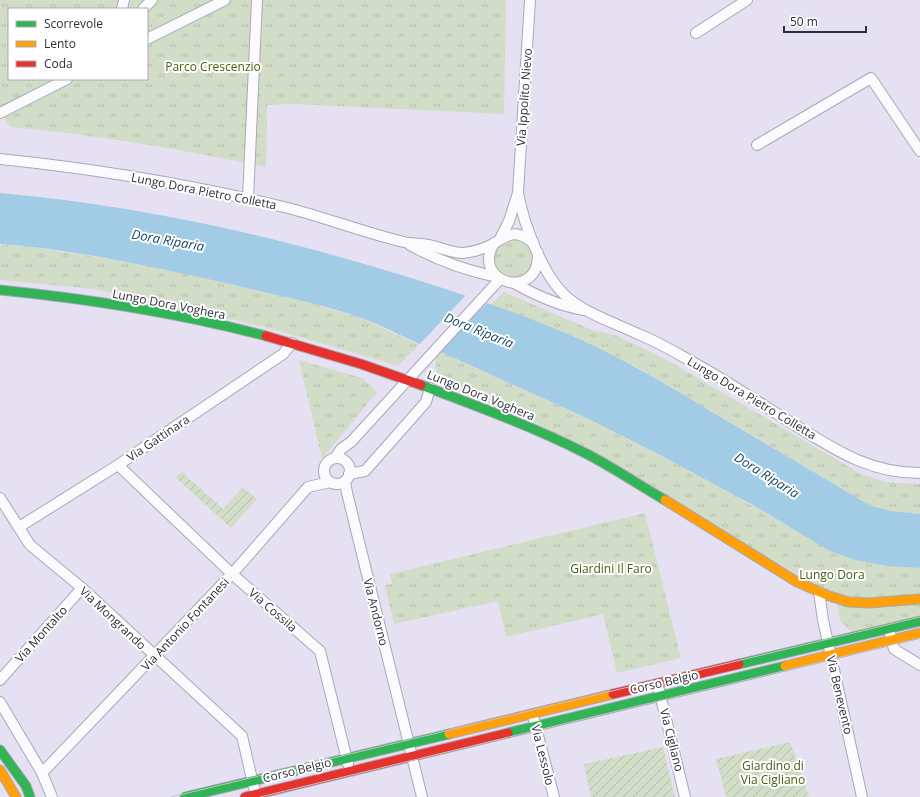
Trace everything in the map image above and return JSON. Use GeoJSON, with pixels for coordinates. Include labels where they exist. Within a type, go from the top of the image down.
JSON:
{"type":"FeatureCollection","features":[{"type":"Feature","properties":{"kind":"main road","name":"Lungo Dora Voghera"},"geometry":{"type":"LineString","coordinates":[[0,290],[79,299],[137,308],[236,329],[292,343],[408,380],[546,434],[590,456],[771,566],[820,592],[840,600],[860,603],[920,599]]}},
{"type":"Feature","properties":{"kind":"main road","name":"Corso Belgio"},"geometry":{"type":"LineString","coordinates":[[185,797],[920,622]]}},
{"type":"Feature","properties":{"kind":"main road","name":"Corso Belgio"},"geometry":{"type":"LineString","coordinates":[[245,797],[256,796],[920,633]]}},
{"type":"Feature","properties":{"kind":"main road"},"geometry":{"type":"LineString","coordinates":[[0,750],[4,752],[22,780],[30,797]]}},
{"type":"Feature","properties":{"kind":"main road"},"geometry":{"type":"LineString","coordinates":[[0,770],[16,797]]}},
{"type":"Feature","properties":{"kind":"street"},"geometry":{"type":"LineString","coordinates":[[144,8],[152,0]]}},
{"type":"Feature","properties":{"kind":"street"},"geometry":{"type":"LineString","coordinates":[[148,38],[225,0]]}},
{"type":"Feature","properties":{"kind":"street"},"geometry":{"type":"LineString","coordinates":[[248,199],[257,0]]}},
{"type":"Feature","properties":{"kind":"street","name":"Via Ippolito Nievo"},"geometry":{"type":"LineString","coordinates":[[518,193],[530,0]]}},
{"type":"Feature","properties":{"kind":"street"},"geometry":{"type":"LineString","coordinates":[[696,33],[747,0]]}},
{"type":"Feature","properties":{"kind":"street"},"geometry":{"type":"LineString","coordinates":[[757,145],[871,78],[920,151]]}},
{"type":"Feature","properties":{"kind":"street"},"geometry":{"type":"LineString","coordinates":[[0,113],[65,80]]}},
{"type":"Feature","properties":{"kind":"street","name":"Lungo Dora Pietro Colletta"},"geometry":{"type":"LineString","coordinates":[[0,158],[105,172],[194,187],[328,219],[405,242],[428,245],[463,253],[477,250],[498,240],[518,234],[526,237],[532,242]]}},
{"type":"Feature","properties":{"kind":"street"},"geometry":{"type":"LineString","coordinates":[[339,459],[341,449],[351,442],[499,278],[493,272],[489,257],[509,221],[518,193]]}},
{"type":"Feature","properties":{"kind":"street"},"geometry":{"type":"LineString","coordinates":[[514,283],[523,282],[533,274],[538,262],[538,253],[523,218],[518,193]]}},
{"type":"Feature","properties":{"kind":"street","name":"Lungo Dora Pietro Colletta"},"geometry":{"type":"LineString","coordinates":[[405,242],[428,255],[479,274],[514,283],[534,294],[567,308],[586,311],[640,334],[689,360],[854,460],[892,472],[920,474]]}},
{"type":"Feature","properties":{"kind":"street","name":"Lungo Dora Pietro Colletta"},"geometry":{"type":"LineString","coordinates":[[538,253],[556,284],[568,297],[586,311]]}},
{"type":"Feature","properties":{"kind":"street","name":"Via Gattinara"},"geometry":{"type":"LineString","coordinates":[[18,527],[118,465],[283,354],[292,343]]}},
{"type":"Feature","properties":{"kind":"street"},"geometry":{"type":"LineString","coordinates":[[347,477],[349,466],[339,459],[331,460],[325,466],[324,475],[330,482],[338,484],[347,477],[365,471],[426,402],[430,388]]}},
{"type":"Feature","properties":{"kind":"street","name":"Via Cossila"},"geometry":{"type":"LineString","coordinates":[[118,465],[232,574],[320,651],[350,772]]}},
{"type":"Feature","properties":{"kind":"street","name":"Via Andorno"},"geometry":{"type":"LineString","coordinates":[[347,477],[346,493],[409,744]]}},
{"type":"Feature","properties":{"kind":"street","name":"Via Antonio Fontanesi"},"geometry":{"type":"LineString","coordinates":[[42,773],[232,574],[308,487],[330,482]]}},
{"type":"Feature","properties":{"kind":"street","name":"Via Mongrando"},"geometry":{"type":"LineString","coordinates":[[0,498],[30,545],[82,588],[154,657],[242,736],[256,796]]}},
{"type":"Feature","properties":{"kind":"street","name":"Via Montalto"},"geometry":{"type":"LineString","coordinates":[[0,680],[82,588]]}},
{"type":"Feature","properties":{"kind":"street","name":"Via Benevento"},"geometry":{"type":"LineString","coordinates":[[820,592],[823,620],[862,797]]}},
{"type":"Feature","properties":{"kind":"street"},"geometry":{"type":"LineString","coordinates":[[890,629],[894,648],[920,665]]}},
{"type":"Feature","properties":{"kind":"street","name":"Via Cigliano"},"geometry":{"type":"LineString","coordinates":[[658,684],[686,797]]}},
{"type":"Feature","properties":{"kind":"street"},"geometry":{"type":"LineString","coordinates":[[0,702],[42,773],[52,797]]}},
{"type":"Feature","properties":{"kind":"street","name":"Via Lessolo"},"geometry":{"type":"LineString","coordinates":[[533,714],[554,797]]}},
{"type":"Feature","properties":{"kind":"street"},"geometry":{"type":"LineString","coordinates":[[409,744],[422,797]]}},
{"type":"Feature","properties":{"kind":"green space","name":"Parco Crescenzio"},"geometry":{"type":"Polygon","coordinates":[[[0,0],[506,0],[504,114],[293,104],[267,105],[266,167],[139,143],[11,127],[0,112],[0,0]]]}},
{"type":"Feature","properties":{"kind":"green space"},"geometry":{"type":"Polygon","coordinates":[[[513,240],[523,243],[529,249],[532,259],[529,269],[523,275],[513,278],[503,275],[497,269],[494,259],[497,249],[503,243],[513,240]]]}},
{"type":"Feature","properties":{"kind":"green space"},"geometry":{"type":"Polygon","coordinates":[[[0,245],[26,246],[149,265],[303,301],[364,319],[419,345],[398,366],[269,328],[94,289],[0,280],[0,245]]]}},
{"type":"Feature","properties":{"kind":"green space"},"geometry":{"type":"Polygon","coordinates":[[[504,292],[592,330],[615,335],[667,360],[861,474],[885,482],[920,484],[920,514],[892,511],[871,506],[635,366],[490,305],[504,292]]]}},
{"type":"Feature","properties":{"kind":"green space","name":"Lungo Dora"},"geometry":{"type":"Polygon","coordinates":[[[439,351],[591,420],[701,476],[786,525],[855,560],[887,566],[920,568],[920,617],[853,633],[840,621],[836,597],[538,424],[446,385],[436,372],[435,354],[439,351]]]}},
{"type":"Feature","properties":{"kind":"green space"},"geometry":{"type":"Polygon","coordinates":[[[299,360],[362,378],[377,392],[322,459],[299,360]]]}},
{"type":"Feature","properties":{"kind":"green space"},"geometry":{"type":"Polygon","coordinates":[[[182,472],[223,509],[243,487],[257,499],[231,528],[175,477],[182,472]]]}},
{"type":"Feature","properties":{"kind":"green space","name":"Giardini Il Faro"},"geometry":{"type":"Polygon","coordinates":[[[645,513],[681,658],[617,673],[603,614],[506,637],[498,601],[394,624],[385,585],[392,584],[390,574],[645,513]]]}},
{"type":"Feature","properties":{"kind":"green space","name":"Giardino di Via Cigliano"},"geometry":{"type":"Polygon","coordinates":[[[790,742],[809,797],[726,797],[716,759],[790,742]]]}},
{"type":"Feature","properties":{"kind":"green space"},"geometry":{"type":"Polygon","coordinates":[[[663,747],[675,797],[591,797],[584,764],[663,747]]]}},
{"type":"Feature","properties":{"kind":"water","name":"Dora Riparia"},"geometry":{"type":"Polygon","coordinates":[[[0,193],[140,211],[232,230],[323,252],[474,298],[552,327],[595,346],[648,374],[871,506],[892,511],[920,514],[920,568],[887,566],[855,560],[830,551],[751,504],[591,420],[439,351],[364,319],[301,301],[150,266],[90,255],[0,244],[0,193]]]}},
{"type":"Feature","properties":{"kind":"pier"},"geometry":{"type":"Polygon","coordinates":[[[467,294],[488,302],[437,352],[419,345],[467,294]]]}},
{"type":"Feature","properties":{"kind":"tram line"},"geometry":{"type":"LineString","coordinates":[[171,797],[920,617]]}},
{"type":"Feature","properties":{"kind":"tram line"},"geometry":{"type":"LineString","coordinates":[[260,797],[920,638]]}},
{"type":"Feature","properties":{"kind":"traffic: fast"},"geometry":{"type":"LineString","coordinates":[[0,290],[101,302],[200,320],[266,336]]}},
{"type":"Feature","properties":{"kind":"traffic: fast"},"geometry":{"type":"LineString","coordinates":[[421,385],[505,417],[567,444],[607,465],[665,500]]}},
{"type":"Feature","properties":{"kind":"traffic: fast"},"geometry":{"type":"LineString","coordinates":[[739,664],[920,621]]}},
{"type":"Feature","properties":{"kind":"traffic: fast"},"geometry":{"type":"LineString","coordinates":[[508,733],[785,666]]}},
{"type":"Feature","properties":{"kind":"traffic: fast"},"geometry":{"type":"LineString","coordinates":[[185,797],[449,734]]}},
{"type":"Feature","properties":{"kind":"traffic: fast"},"geometry":{"type":"LineString","coordinates":[[0,750],[26,786],[30,797]]}},
{"type":"Feature","properties":{"kind":"traffic: slow"},"geometry":{"type":"LineString","coordinates":[[665,500],[797,582],[829,596],[849,602],[869,603],[920,599]]}},
{"type":"Feature","properties":{"kind":"traffic: slow"},"geometry":{"type":"LineString","coordinates":[[785,666],[920,633]]}},
{"type":"Feature","properties":{"kind":"traffic: slow"},"geometry":{"type":"LineString","coordinates":[[449,734],[613,694]]}},
{"type":"Feature","properties":{"kind":"traffic: slow"},"geometry":{"type":"LineString","coordinates":[[0,770],[16,797]]}},
{"type":"Feature","properties":{"kind":"traffic: jam"},"geometry":{"type":"LineString","coordinates":[[266,336],[361,364],[421,385]]}},
{"type":"Feature","properties":{"kind":"traffic: jam"},"geometry":{"type":"LineString","coordinates":[[613,694],[739,664]]}},
{"type":"Feature","properties":{"kind":"traffic: jam"},"geometry":{"type":"LineString","coordinates":[[245,797],[508,733]]}}]}
